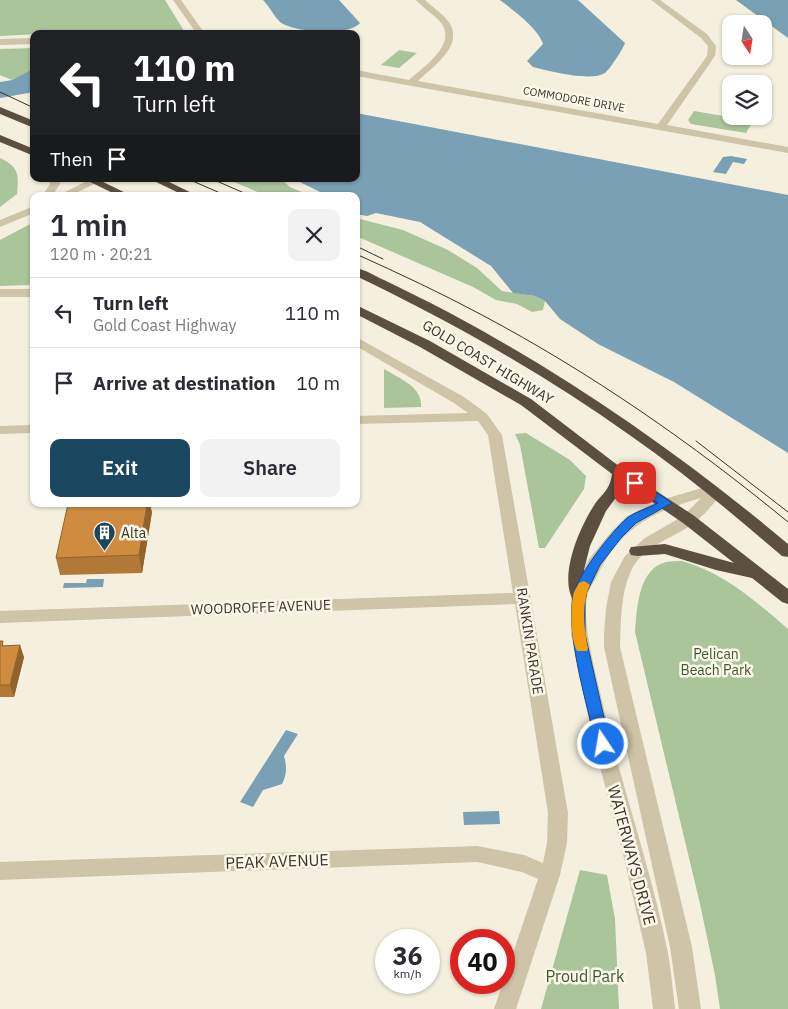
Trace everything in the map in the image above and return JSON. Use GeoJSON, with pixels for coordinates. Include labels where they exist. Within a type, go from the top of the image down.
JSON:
{"type":"FeatureCollection","features":[{"type":"Feature","properties":{"kind":"highway"},"geometry":{"type":"LineString","coordinates":[[0,110],[30,123]]}},
{"type":"Feature","properties":{"kind":"highway"},"geometry":{"type":"LineString","coordinates":[[0,138],[30,151]]}},
{"type":"Feature","properties":{"kind":"highway"},"geometry":{"type":"LineString","coordinates":[[96,182],[118,192]]}},
{"type":"Feature","properties":{"kind":"highway"},"geometry":{"type":"LineString","coordinates":[[162,182],[184,192]]}},
{"type":"Feature","properties":{"kind":"highway","name":"GOLD COAST HIGHWAY"},"geometry":{"type":"LineString","coordinates":[[360,273],[466,327],[575,392],[642,438],[750,518],[788,552]]}},
{"type":"Feature","properties":{"kind":"highway","name":"GOLD COAST HIGHWAY"},"geometry":{"type":"LineString","coordinates":[[360,311],[426,344],[526,402],[619,473],[666,503],[788,598]]}},
{"type":"Feature","properties":{"kind":"highway"},"geometry":{"type":"LineString","coordinates":[[579,596],[576,570],[582,546],[599,509],[618,486],[619,473]]}},
{"type":"Feature","properties":{"kind":"highway"},"geometry":{"type":"LineString","coordinates":[[637,551],[665,549],[696,557],[716,565],[758,574]]}},
{"type":"Feature","properties":{"kind":"street"},"geometry":{"type":"LineString","coordinates":[[177,0],[198,30]]}},
{"type":"Feature","properties":{"kind":"street"},"geometry":{"type":"LineString","coordinates":[[411,83],[448,47],[451,35],[446,25],[420,0]]}},
{"type":"Feature","properties":{"kind":"street"},"geometry":{"type":"LineString","coordinates":[[655,0],[704,36],[712,46],[711,56],[661,127]]}},
{"type":"Feature","properties":{"kind":"street"},"geometry":{"type":"LineString","coordinates":[[0,42],[30,41]]}},
{"type":"Feature","properties":{"kind":"street","name":"COMMODORE DRIVE"},"geometry":{"type":"LineString","coordinates":[[360,74],[788,150]]}},
{"type":"Feature","properties":{"kind":"street"},"geometry":{"type":"LineString","coordinates":[[70,192],[88,182]]}},
{"type":"Feature","properties":{"kind":"street"},"geometry":{"type":"LineString","coordinates":[[0,224],[30,211]]}},
{"type":"Feature","properties":{"kind":"street"},"geometry":{"type":"LineString","coordinates":[[0,293],[30,293]]}},
{"type":"Feature","properties":{"kind":"street","name":"RANKIN PARADE"},"geometry":{"type":"LineString","coordinates":[[360,343],[459,400],[482,417],[495,435],[558,813],[557,843],[550,875],[505,1009]]}},
{"type":"Feature","properties":{"kind":"street"},"geometry":{"type":"LineString","coordinates":[[360,420],[482,417]]}},
{"type":"Feature","properties":{"kind":"street"},"geometry":{"type":"LineString","coordinates":[[0,430],[30,429]]}},
{"type":"Feature","properties":{"kind":"street","name":"WATERWAYS DRIVE"},"geometry":{"type":"LineString","coordinates":[[664,1009],[658,953],[603,744],[579,634],[579,596],[595,563],[617,535],[632,520],[666,503],[713,491]]}},
{"type":"Feature","properties":{"kind":"street","name":"WATERWAYS DRIVE"},"geometry":{"type":"LineString","coordinates":[[690,1009],[681,947],[612,647],[613,606],[624,571],[637,551],[658,536],[688,520],[713,491]]}},
{"type":"Feature","properties":{"kind":"street","name":"WOODROFFE AVENUE"},"geometry":{"type":"LineString","coordinates":[[0,617],[523,598]]}},
{"type":"Feature","properties":{"kind":"street","name":"PEAK AVENUE"},"geometry":{"type":"LineString","coordinates":[[0,871],[477,854],[524,864],[550,875]]}},
{"type":"Feature","properties":{"kind":"green space"},"geometry":{"type":"Polygon","coordinates":[[[0,0],[165,0],[184,30],[30,30],[30,34],[0,36],[0,0]]]}},
{"type":"Feature","properties":{"kind":"green space"},"geometry":{"type":"Polygon","coordinates":[[[30,48],[30,72],[12,80],[0,75],[0,49],[30,48]]]}},
{"type":"Feature","properties":{"kind":"green space"},"geometry":{"type":"Polygon","coordinates":[[[399,50],[417,53],[399,68],[381,65],[399,50]]]}},
{"type":"Feature","properties":{"kind":"green space"},"geometry":{"type":"Polygon","coordinates":[[[694,111],[722,116],[722,125],[751,125],[746,133],[691,124],[688,120],[694,111]]]}},
{"type":"Feature","properties":{"kind":"green space"},"geometry":{"type":"Polygon","coordinates":[[[0,158],[14,168],[18,181],[17,194],[0,207],[0,158]]]}},
{"type":"Feature","properties":{"kind":"green space"},"geometry":{"type":"Polygon","coordinates":[[[234,182],[284,182],[290,187],[302,192],[258,192],[234,182]]]}},
{"type":"Feature","properties":{"kind":"green space"},"geometry":{"type":"Polygon","coordinates":[[[360,219],[403,230],[448,250],[477,268],[502,291],[535,296],[545,301],[543,310],[532,312],[517,304],[496,300],[473,287],[360,238],[360,219]]]}},
{"type":"Feature","properties":{"kind":"green space"},"geometry":{"type":"Polygon","coordinates":[[[30,224],[30,285],[0,286],[0,240],[30,224]]]}},
{"type":"Feature","properties":{"kind":"green space"},"geometry":{"type":"Polygon","coordinates":[[[384,369],[414,389],[421,400],[421,407],[384,408],[384,369]]]}},
{"type":"Feature","properties":{"kind":"green space"},"geometry":{"type":"Polygon","coordinates":[[[526,433],[570,460],[586,476],[584,489],[545,548],[539,548],[520,445],[515,434],[526,433]]]}},
{"type":"Feature","properties":{"kind":"green space","name":"Pelican Beach Park"},"geometry":{"type":"Polygon","coordinates":[[[682,561],[726,580],[788,629],[788,1009],[720,1009],[700,904],[635,632],[638,602],[644,581],[657,566],[666,562],[682,561]]]}},
{"type":"Feature","properties":{"kind":"green space","name":"Proud Park"},"geometry":{"type":"Polygon","coordinates":[[[580,870],[607,875],[615,919],[619,1009],[541,1009],[580,870]]]}},
{"type":"Feature","properties":{"kind":"water"},"geometry":{"type":"Polygon","coordinates":[[[263,0],[339,0],[360,23],[344,30],[307,30],[280,22],[263,0]]]}},
{"type":"Feature","properties":{"kind":"water"},"geometry":{"type":"Polygon","coordinates":[[[500,0],[578,0],[625,43],[610,67],[605,73],[599,75],[570,75],[533,67],[527,61],[543,44],[541,38],[525,20],[500,0]]]}},
{"type":"Feature","properties":{"kind":"water"},"geometry":{"type":"Polygon","coordinates":[[[736,0],[788,0],[788,38],[772,26],[772,15],[757,15],[736,0]]]}},
{"type":"Feature","properties":{"kind":"water"},"geometry":{"type":"Polygon","coordinates":[[[30,71],[30,93],[0,98],[0,82],[12,80],[30,71]]]}},
{"type":"Feature","properties":{"kind":"water"},"geometry":{"type":"Polygon","coordinates":[[[360,114],[788,195],[788,453],[674,382],[598,344],[560,319],[545,301],[535,296],[513,293],[491,266],[420,222],[376,213],[367,216],[360,215],[360,192],[320,192],[300,182],[360,182],[360,114]]]}},
{"type":"Feature","properties":{"kind":"water"},"geometry":{"type":"Polygon","coordinates":[[[731,156],[747,159],[744,164],[733,162],[726,174],[713,172],[723,157],[731,156]]]}},
{"type":"Feature","properties":{"kind":"water"},"geometry":{"type":"Polygon","coordinates":[[[87,579],[104,579],[103,587],[63,588],[64,583],[86,583],[87,579]]]}},
{"type":"Feature","properties":{"kind":"water"},"geometry":{"type":"Polygon","coordinates":[[[286,730],[298,734],[284,756],[286,770],[282,784],[263,790],[253,807],[240,802],[286,730]]]}},
{"type":"Feature","properties":{"kind":"water"},"geometry":{"type":"Polygon","coordinates":[[[499,811],[500,824],[464,825],[463,812],[499,811]]]}},
{"type":"Feature","properties":{"kind":"building","name":"Alta"},"geometry":{"type":"Polygon","coordinates":[[[67,507],[147,507],[139,555],[56,558],[67,507]]]}},
{"type":"Feature","properties":{"kind":"building"},"geometry":{"type":"Polygon","coordinates":[[[0,641],[3,641],[2,646],[20,645],[10,685],[0,685],[0,641]]]}},
{"type":"Feature","properties":{"kind":"tram line"},"geometry":{"type":"LineString","coordinates":[[0,92],[30,106]]}},
{"type":"Feature","properties":{"kind":"tram line"},"geometry":{"type":"LineString","coordinates":[[195,182],[218,192]]}},
{"type":"Feature","properties":{"kind":"tram line"},"geometry":{"type":"LineString","coordinates":[[219,182],[242,192]]}},
{"type":"Feature","properties":{"kind":"tram line"},"geometry":{"type":"LineString","coordinates":[[360,248],[383,259]]}},
{"type":"Feature","properties":{"kind":"tram line"},"geometry":{"type":"LineString","coordinates":[[360,256],[419,283],[523,337],[601,385],[715,464],[788,522]]}},
{"type":"Feature","properties":{"kind":"tram line"},"geometry":{"type":"LineString","coordinates":[[696,441],[788,512]]}},
{"type":"Feature","properties":{"kind":"slow traffic"},"geometry":{"type":"LineString","coordinates":[[582,648],[579,634],[578,606],[579,596],[584,585]]}},
{"type":"Feature","properties":{"kind":"place","name":"Alta"},"geometry":{"type":"Point","coordinates":[105,552]}},
{"type":"Feature","properties":{"kind":"route"},"geometry":{"type":"LineString","coordinates":[[603,744],[579,634],[579,596],[595,563],[617,535],[632,520],[644,512],[666,503],[635,483]]}}]}
